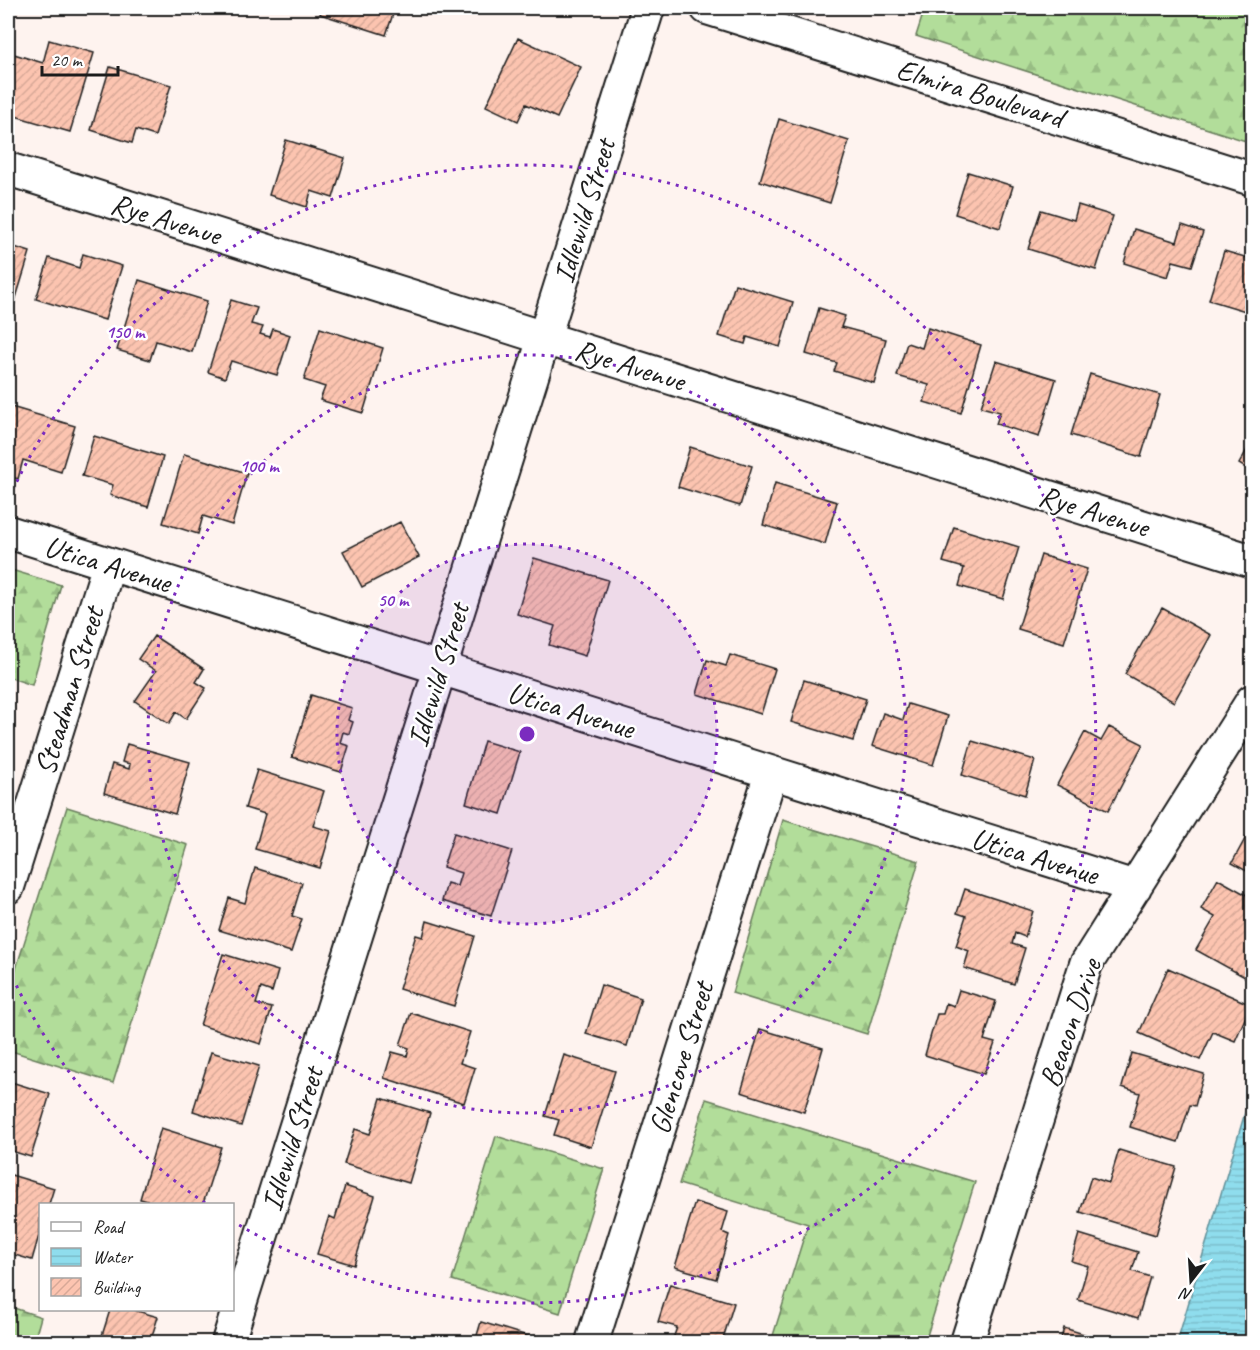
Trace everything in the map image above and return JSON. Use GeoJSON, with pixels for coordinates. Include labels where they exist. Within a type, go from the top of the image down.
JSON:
{"type":"FeatureCollection","features":[{"type":"Feature","properties":{"kind":"street","name":"Idlewild Street"},"geometry":{"type":"LineString","coordinates":[[228,1342],[648,8]]}},
{"type":"Feature","properties":{"kind":"street","name":"Elmira Boulevard"},"geometry":{"type":"LineString","coordinates":[[707,8],[1252,179]]}},
{"type":"Feature","properties":{"kind":"street","name":"Rye Avenue"},"geometry":{"type":"LineString","coordinates":[[8,169],[1252,561]]}},
{"type":"Feature","properties":{"kind":"street","name":"Utica Avenue"},"geometry":{"type":"LineString","coordinates":[[8,532],[1135,887]]}},
{"type":"Feature","properties":{"kind":"street","name":"Steadman Street"},"geometry":{"type":"LineString","coordinates":[[8,887],[109,564]]}},
{"type":"Feature","properties":{"kind":"street","name":"Beacon Drive"},"geometry":{"type":"LineString","coordinates":[[967,1342],[1086,964],[1252,701]]}},
{"type":"Feature","properties":{"kind":"street","name":"Glencove Street"},"geometry":{"type":"LineString","coordinates":[[592,1342],[771,773]]}},
{"type":"Feature","properties":{"kind":"green space"},"geometry":{"type":"Polygon","coordinates":[[[925,8],[1252,8],[1252,143],[916,36],[925,8]]]}},
{"type":"Feature","properties":{"kind":"green space"},"geometry":{"type":"Polygon","coordinates":[[[8,569],[61,585],[32,685],[8,677],[8,569]]]}},
{"type":"Feature","properties":{"kind":"green space"},"geometry":{"type":"Polygon","coordinates":[[[67,807],[188,845],[113,1083],[8,1050],[8,994],[67,807]]]}},
{"type":"Feature","properties":{"kind":"green space"},"geometry":{"type":"Polygon","coordinates":[[[783,820],[919,861],[867,1034],[732,993],[783,820]]]}},
{"type":"Feature","properties":{"kind":"green space"},"geometry":{"type":"Polygon","coordinates":[[[706,1099],[975,1182],[925,1342],[771,1342],[808,1224],[679,1184],[706,1099]]]}},
{"type":"Feature","properties":{"kind":"green space"},"geometry":{"type":"Polygon","coordinates":[[[496,1136],[604,1169],[560,1313],[452,1280],[496,1136]]]}},
{"type":"Feature","properties":{"kind":"green space"},"geometry":{"type":"Polygon","coordinates":[[[8,1306],[41,1317],[34,1342],[8,1342],[8,1306]]]}},
{"type":"Feature","properties":{"kind":"water"},"geometry":{"type":"Polygon","coordinates":[[[1252,1089],[1252,1342],[1177,1342],[1252,1089]]]}},
{"type":"Feature","properties":{"kind":"building"},"geometry":{"type":"Polygon","coordinates":[[[322,8],[395,8],[386,35],[320,14],[322,8]]]}},
{"type":"Feature","properties":{"kind":"building"},"geometry":{"type":"Polygon","coordinates":[[[518,38],[581,67],[557,118],[526,104],[518,121],[486,106],[518,38]]]}},
{"type":"Feature","properties":{"kind":"building"},"geometry":{"type":"Polygon","coordinates":[[[49,40],[94,53],[70,132],[8,114],[8,75],[14,54],[43,63],[49,40]]]}},
{"type":"Feature","properties":{"kind":"building"},"geometry":{"type":"Polygon","coordinates":[[[110,67],[171,85],[155,136],[136,130],[132,143],[91,130],[110,67]]]}},
{"type":"Feature","properties":{"kind":"building"},"geometry":{"type":"Polygon","coordinates":[[[779,119],[849,141],[830,203],[760,181],[779,119]]]}},
{"type":"Feature","properties":{"kind":"building"},"geometry":{"type":"Polygon","coordinates":[[[286,140],[345,158],[333,198],[311,191],[307,207],[269,195],[286,140]]]}},
{"type":"Feature","properties":{"kind":"building"},"geometry":{"type":"Polygon","coordinates":[[[968,172],[1013,186],[1000,228],[955,214],[968,172]]]}},
{"type":"Feature","properties":{"kind":"building"},"geometry":{"type":"Polygon","coordinates":[[[1078,205],[1113,216],[1096,270],[1028,249],[1041,210],[1074,220],[1078,205]]]}},
{"type":"Feature","properties":{"kind":"building"},"geometry":{"type":"Polygon","coordinates":[[[1182,225],[1203,232],[1192,266],[1173,261],[1168,277],[1124,263],[1134,229],[1177,242],[1182,225]]]}},
{"type":"Feature","properties":{"kind":"building"},"geometry":{"type":"Polygon","coordinates":[[[8,245],[30,252],[8,324],[8,245]]]}},
{"type":"Feature","properties":{"kind":"building"},"geometry":{"type":"Polygon","coordinates":[[[1224,251],[1252,259],[1252,313],[1209,300],[1224,251]]]}},
{"type":"Feature","properties":{"kind":"building"},"geometry":{"type":"Polygon","coordinates":[[[83,254],[122,266],[105,320],[36,299],[49,258],[79,268],[83,254]]]}},
{"type":"Feature","properties":{"kind":"building"},"geometry":{"type":"Polygon","coordinates":[[[139,280],[207,301],[192,352],[156,341],[150,360],[117,350],[139,280]]]}},
{"type":"Feature","properties":{"kind":"building"},"geometry":{"type":"Polygon","coordinates":[[[735,284],[793,302],[780,347],[747,337],[745,344],[719,336],[735,284]]]}},
{"type":"Feature","properties":{"kind":"building"},"geometry":{"type":"Polygon","coordinates":[[[231,300],[257,308],[251,324],[263,327],[260,334],[270,337],[273,329],[290,335],[277,375],[231,361],[225,378],[208,372],[231,300]]]}},
{"type":"Feature","properties":{"kind":"building"},"geometry":{"type":"Polygon","coordinates":[[[819,308],[845,316],[841,327],[886,339],[874,383],[834,371],[837,363],[806,354],[819,308]]]}},
{"type":"Feature","properties":{"kind":"building"},"geometry":{"type":"Polygon","coordinates":[[[320,328],[383,348],[363,413],[320,400],[325,387],[304,380],[320,328]]]}},
{"type":"Feature","properties":{"kind":"building"},"geometry":{"type":"Polygon","coordinates":[[[928,328],[981,345],[961,413],[924,402],[929,385],[897,376],[907,343],[922,348],[928,328]]]}},
{"type":"Feature","properties":{"kind":"building"},"geometry":{"type":"Polygon","coordinates":[[[996,361],[1056,379],[1039,437],[996,424],[1000,412],[981,407],[996,361]]]}},
{"type":"Feature","properties":{"kind":"building"},"geometry":{"type":"Polygon","coordinates":[[[1090,374],[1160,395],[1141,457],[1071,435],[1090,374]]]}},
{"type":"Feature","properties":{"kind":"building"},"geometry":{"type":"Polygon","coordinates":[[[8,406],[75,426],[61,472],[23,460],[18,479],[8,476],[8,406]]]}},
{"type":"Feature","properties":{"kind":"building"},"geometry":{"type":"Polygon","coordinates":[[[94,436],[163,457],[148,507],[110,495],[113,485],[82,476],[94,436]]]}},
{"type":"Feature","properties":{"kind":"building"},"geometry":{"type":"Polygon","coordinates":[[[1252,441],[1252,472],[1239,464],[1252,441]]]}},
{"type":"Feature","properties":{"kind":"building"},"geometry":{"type":"Polygon","coordinates":[[[690,447],[752,466],[740,506],[678,487],[690,447]]]}},
{"type":"Feature","properties":{"kind":"building"},"geometry":{"type":"Polygon","coordinates":[[[184,454],[247,473],[232,525],[203,516],[198,534],[163,523],[184,454]]]}},
{"type":"Feature","properties":{"kind":"building"},"geometry":{"type":"Polygon","coordinates":[[[775,483],[837,502],[825,544],[763,525],[775,483]]]}},
{"type":"Feature","properties":{"kind":"building"},"geometry":{"type":"Polygon","coordinates":[[[400,522],[419,557],[362,587],[343,551],[400,522]]]}},
{"type":"Feature","properties":{"kind":"building"},"geometry":{"type":"Polygon","coordinates":[[[954,527],[1019,547],[1003,599],[959,586],[964,568],[943,562],[954,527]]]}},
{"type":"Feature","properties":{"kind":"building"},"geometry":{"type":"Polygon","coordinates":[[[1041,555],[1087,569],[1064,643],[1018,629],[1041,555]]]}},
{"type":"Feature","properties":{"kind":"building"},"geometry":{"type":"Polygon","coordinates":[[[534,558],[608,580],[585,656],[549,645],[555,626],[517,614],[534,558]]]}},
{"type":"Feature","properties":{"kind":"building"},"geometry":{"type":"Polygon","coordinates":[[[1162,608],[1211,635],[1174,702],[1125,674],[1162,608]]]}},
{"type":"Feature","properties":{"kind":"building"},"geometry":{"type":"Polygon","coordinates":[[[154,636],[204,669],[196,682],[206,688],[186,719],[176,712],[169,724],[135,701],[156,671],[138,659],[154,636]]]}},
{"type":"Feature","properties":{"kind":"building"},"geometry":{"type":"Polygon","coordinates":[[[730,655],[775,669],[761,714],[697,694],[707,660],[726,666],[730,655]]]}},
{"type":"Feature","properties":{"kind":"building"},"geometry":{"type":"Polygon","coordinates":[[[804,680],[866,699],[853,741],[791,722],[804,680]]]}},
{"type":"Feature","properties":{"kind":"building"},"geometry":{"type":"Polygon","coordinates":[[[311,695],[352,708],[348,720],[353,722],[349,734],[343,732],[340,743],[349,746],[341,772],[292,757],[311,695]]]}},
{"type":"Feature","properties":{"kind":"building"},"geometry":{"type":"Polygon","coordinates":[[[908,704],[948,716],[933,765],[872,746],[883,713],[903,720],[908,704]]]}},
{"type":"Feature","properties":{"kind":"building"},"geometry":{"type":"Polygon","coordinates":[[[1109,727],[1143,744],[1108,811],[1057,785],[1085,732],[1101,741],[1109,727]]]}},
{"type":"Feature","properties":{"kind":"building"},"geometry":{"type":"Polygon","coordinates":[[[484,741],[520,752],[501,814],[466,803],[484,741]]]}},
{"type":"Feature","properties":{"kind":"building"},"geometry":{"type":"Polygon","coordinates":[[[972,741],[1035,760],[1025,795],[962,775],[972,741]]]}},
{"type":"Feature","properties":{"kind":"building"},"geometry":{"type":"Polygon","coordinates":[[[127,744],[190,762],[175,814],[104,793],[112,764],[129,769],[130,764],[122,762],[127,744]]]}},
{"type":"Feature","properties":{"kind":"building"},"geometry":{"type":"Polygon","coordinates":[[[257,770],[324,791],[313,826],[331,831],[320,868],[255,849],[265,814],[245,808],[257,770]]]}},
{"type":"Feature","properties":{"kind":"building"},"geometry":{"type":"Polygon","coordinates":[[[1252,826],[1252,874],[1232,863],[1252,826]]]}},
{"type":"Feature","properties":{"kind":"building"},"geometry":{"type":"Polygon","coordinates":[[[454,833],[512,851],[491,916],[442,901],[447,883],[457,886],[461,873],[443,867],[454,833]]]}},
{"type":"Feature","properties":{"kind":"building"},"geometry":{"type":"Polygon","coordinates":[[[255,868],[302,883],[292,916],[302,919],[291,952],[219,930],[229,898],[245,903],[255,868]]]}},
{"type":"Feature","properties":{"kind":"building"},"geometry":{"type":"Polygon","coordinates":[[[1218,879],[1252,898],[1252,975],[1250,980],[1196,950],[1215,917],[1201,909],[1218,879]]]}},
{"type":"Feature","properties":{"kind":"building"},"geometry":{"type":"Polygon","coordinates":[[[965,889],[1033,911],[1025,937],[1015,933],[1012,944],[1025,948],[1014,984],[964,968],[969,951],[956,946],[966,916],[957,913],[965,889]]]}},
{"type":"Feature","properties":{"kind":"building"},"geometry":{"type":"Polygon","coordinates":[[[427,921],[475,936],[454,1006],[399,989],[416,935],[423,937],[427,921]]]}},
{"type":"Feature","properties":{"kind":"building"},"geometry":{"type":"Polygon","coordinates":[[[223,954],[278,971],[272,992],[261,988],[256,1004],[272,1008],[261,1044],[200,1025],[223,954]]]}},
{"type":"Feature","properties":{"kind":"building"},"geometry":{"type":"Polygon","coordinates":[[[1168,968],[1251,1005],[1235,1041],[1213,1032],[1200,1060],[1139,1033],[1168,968]]]}},
{"type":"Feature","properties":{"kind":"building"},"geometry":{"type":"Polygon","coordinates":[[[601,985],[641,998],[627,1046],[586,1034],[601,985]]]}},
{"type":"Feature","properties":{"kind":"building"},"geometry":{"type":"Polygon","coordinates":[[[959,990],[996,1001],[984,1040],[995,1043],[984,1074],[925,1055],[937,1014],[943,1014],[946,1003],[954,1006],[959,990]]]}},
{"type":"Feature","properties":{"kind":"building"},"geometry":{"type":"Polygon","coordinates":[[[411,1013],[470,1032],[460,1063],[475,1068],[464,1103],[384,1078],[392,1052],[407,1056],[409,1048],[400,1045],[411,1013]]]}},
{"type":"Feature","properties":{"kind":"building"},"geometry":{"type":"Polygon","coordinates":[[[760,1029],[823,1048],[804,1112],[741,1092],[760,1029]]]}},
{"type":"Feature","properties":{"kind":"building"},"geometry":{"type":"Polygon","coordinates":[[[211,1052],[259,1066],[241,1126],[193,1111],[211,1052]]]}},
{"type":"Feature","properties":{"kind":"building"},"geometry":{"type":"Polygon","coordinates":[[[1132,1053],[1204,1074],[1195,1106],[1190,1105],[1178,1142],[1130,1127],[1140,1093],[1122,1087],[1132,1053]]]}},
{"type":"Feature","properties":{"kind":"building"},"geometry":{"type":"Polygon","coordinates":[[[564,1055],[615,1071],[591,1147],[554,1135],[559,1120],[545,1116],[564,1055]]]}},
{"type":"Feature","properties":{"kind":"building"},"geometry":{"type":"Polygon","coordinates":[[[8,1081],[50,1094],[31,1157],[8,1150],[8,1081]]]}},
{"type":"Feature","properties":{"kind":"building"},"geometry":{"type":"Polygon","coordinates":[[[381,1098],[430,1113],[409,1183],[344,1164],[355,1129],[370,1134],[381,1098]]]}},
{"type":"Feature","properties":{"kind":"building"},"geometry":{"type":"Polygon","coordinates":[[[161,1128],[221,1147],[203,1203],[155,1203],[140,1199],[161,1128]]]}},
{"type":"Feature","properties":{"kind":"building"},"geometry":{"type":"Polygon","coordinates":[[[1119,1150],[1176,1167],[1156,1235],[1080,1212],[1091,1177],[1109,1183],[1119,1150]]]}},
{"type":"Feature","properties":{"kind":"building"},"geometry":{"type":"Polygon","coordinates":[[[8,1174],[54,1188],[49,1203],[39,1203],[39,1236],[32,1260],[8,1253],[8,1174]]]}},
{"type":"Feature","properties":{"kind":"building"},"geometry":{"type":"Polygon","coordinates":[[[345,1186],[375,1196],[354,1265],[317,1254],[329,1216],[335,1219],[345,1186]]]}},
{"type":"Feature","properties":{"kind":"building"},"geometry":{"type":"Polygon","coordinates":[[[695,1202],[728,1212],[722,1232],[729,1235],[716,1279],[675,1267],[695,1202]]]}},
{"type":"Feature","properties":{"kind":"building"},"geometry":{"type":"Polygon","coordinates":[[[1079,1234],[1138,1252],[1132,1271],[1150,1277],[1138,1318],[1078,1300],[1088,1266],[1071,1261],[1079,1234]]]}},
{"type":"Feature","properties":{"kind":"building"},"geometry":{"type":"Polygon","coordinates":[[[670,1284],[734,1303],[722,1342],[672,1342],[677,1327],[658,1322],[670,1284]]]}},
{"type":"Feature","properties":{"kind":"building"},"geometry":{"type":"Polygon","coordinates":[[[110,1311],[137,1311],[158,1317],[150,1342],[100,1342],[110,1311]]]}},
{"type":"Feature","properties":{"kind":"building"},"geometry":{"type":"Polygon","coordinates":[[[481,1322],[531,1337],[530,1342],[475,1342],[481,1322]]]}},
{"type":"Feature","properties":{"kind":"building"},"geometry":{"type":"Polygon","coordinates":[[[1064,1328],[1110,1342],[1060,1342],[1064,1328]]]}}]}
